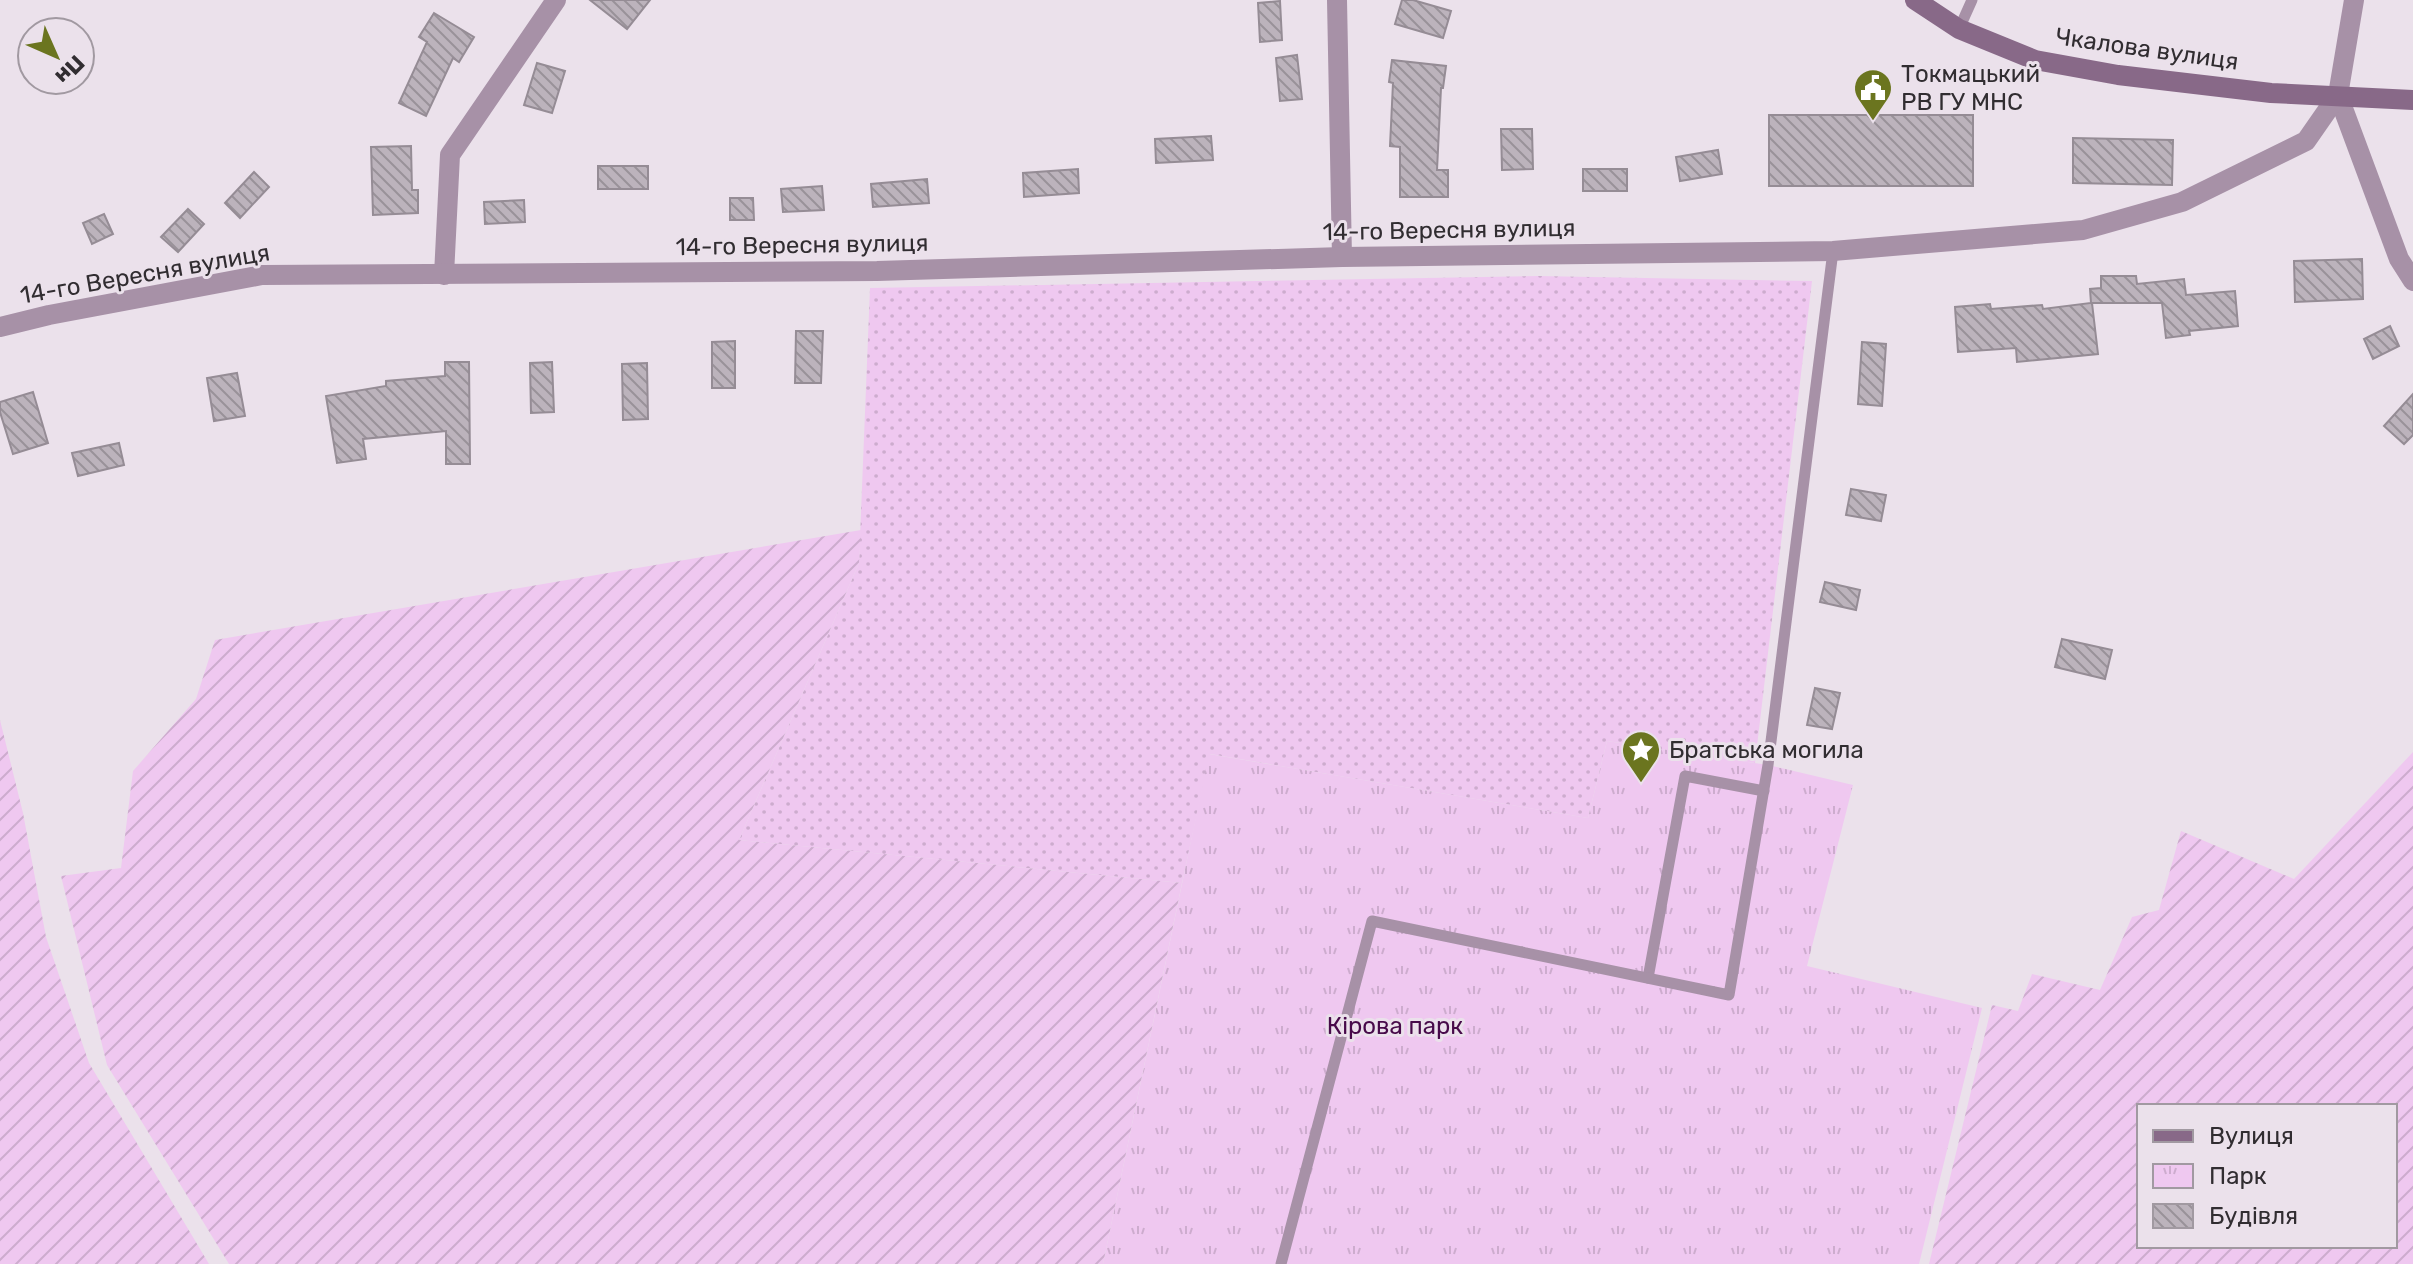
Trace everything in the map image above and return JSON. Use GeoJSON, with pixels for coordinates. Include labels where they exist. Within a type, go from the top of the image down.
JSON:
{"type":"FeatureCollection","features":[{"type":"Feature","properties":{"kind":"main road","name":"Чкалова вулиця"},"geometry":{"type":"LineString","coordinates":[[1915,0],[1959,29],[2035,60],[2118,75],[2271,93],[2338,95]]}},
{"type":"Feature","properties":{"kind":"main road"},"geometry":{"type":"LineString","coordinates":[[2338,95],[2413,100]]}},
{"type":"Feature","properties":{"kind":"street"},"geometry":{"type":"LineString","coordinates":[[444,275],[450,155],[556,0]]}},
{"type":"Feature","properties":{"kind":"street"},"geometry":{"type":"LineString","coordinates":[[1337,0],[1342,257]]}},
{"type":"Feature","properties":{"kind":"street"},"geometry":{"type":"LineString","coordinates":[[2354,0],[2338,95],[2399,259],[2413,281]]}},
{"type":"Feature","properties":{"kind":"street","name":"14-го Вересня вулиця"},"geometry":{"type":"LineString","coordinates":[[0,327],[262,275],[877,271],[1342,257],[1833,251],[2083,230],[2182,202],[2306,141],[2338,95]]}},
{"type":"Feature","properties":{"kind":"lane"},"geometry":{"type":"LineString","coordinates":[[1959,29],[1972,0]]}},
{"type":"Feature","properties":{"kind":"lane"},"geometry":{"type":"LineString","coordinates":[[1281,1264],[1372,921],[1729,995],[1764,791],[1833,251]]}},
{"type":"Feature","properties":{"kind":"lane"},"geometry":{"type":"LineString","coordinates":[[1648,978],[1685,776],[1764,791]]}},
{"type":"Feature","properties":{"kind":"green space"},"geometry":{"type":"Polygon","coordinates":[[[1538,276],[1812,281],[1755,763],[1607,741],[1588,818],[1210,754],[1182,883],[739,840],[859,563],[870,288],[1538,276]]]}},
{"type":"Feature","properties":{"kind":"green space"},"geometry":{"type":"Polygon","coordinates":[[[861,530],[859,563],[739,840],[1182,883],[1103,1264],[229,1264],[107,1065],[61,876],[121,868],[133,771],[196,699],[215,640],[861,530]]]}},
{"type":"Feature","properties":{"kind":"green space"},"geometry":{"type":"Polygon","coordinates":[[[0,720],[23,813],[46,937],[89,1063],[209,1264],[0,1264],[0,720]]]}},
{"type":"Feature","properties":{"kind":"green space","name":"Кірова парк"},"geometry":{"type":"Polygon","coordinates":[[[1607,741],[1768,765],[1853,785],[1807,966],[1982,1008],[1919,1264],[1103,1264],[1209,754],[1588,818],[1607,741]]]}},
{"type":"Feature","properties":{"kind":"green space"},"geometry":{"type":"Polygon","coordinates":[[[2413,752],[2413,1264],[1929,1264],[1992,1005],[2018,1011],[2032,974],[2100,990],[2132,917],[2159,910],[2181,831],[2294,879],[2413,752]]]}},
{"type":"Feature","properties":{"kind":"building"},"geometry":{"type":"Polygon","coordinates":[[[590,0],[650,0],[627,29],[590,0]]]}},
{"type":"Feature","properties":{"kind":"building"},"geometry":{"type":"Polygon","coordinates":[[[1402,0],[1413,0],[1451,11],[1443,38],[1395,24],[1402,0]]]}},
{"type":"Feature","properties":{"kind":"building"},"geometry":{"type":"Polygon","coordinates":[[[1280,1],[1282,40],[1260,42],[1258,3],[1280,1]]]}},
{"type":"Feature","properties":{"kind":"building"},"geometry":{"type":"Polygon","coordinates":[[[434,13],[474,37],[459,62],[453,58],[426,116],[399,103],[427,42],[419,37],[434,13]]]}},
{"type":"Feature","properties":{"kind":"building"},"geometry":{"type":"Polygon","coordinates":[[[1297,55],[1302,99],[1280,101],[1276,58],[1297,55]]]}},
{"type":"Feature","properties":{"kind":"building"},"geometry":{"type":"Polygon","coordinates":[[[1392,60],[1446,66],[1441,88],[1437,170],[1448,170],[1448,197],[1400,197],[1400,147],[1390,146],[1393,83],[1389,82],[1392,60]]]}},
{"type":"Feature","properties":{"kind":"building"},"geometry":{"type":"Polygon","coordinates":[[[537,63],[565,71],[552,113],[524,105],[537,63]]]}},
{"type":"Feature","properties":{"kind":"building"},"geometry":{"type":"Polygon","coordinates":[[[1769,115],[1973,115],[1973,186],[1769,186],[1769,115]]]}},
{"type":"Feature","properties":{"kind":"building"},"geometry":{"type":"Polygon","coordinates":[[[1501,129],[1532,129],[1533,169],[1502,170],[1501,129]]]}},
{"type":"Feature","properties":{"kind":"building"},"geometry":{"type":"Polygon","coordinates":[[[1211,136],[1213,160],[1156,163],[1155,139],[1211,136]]]}},
{"type":"Feature","properties":{"kind":"building"},"geometry":{"type":"Polygon","coordinates":[[[2073,138],[2173,140],[2172,185],[2073,183],[2073,138]]]}},
{"type":"Feature","properties":{"kind":"building"},"geometry":{"type":"Polygon","coordinates":[[[411,146],[412,190],[418,190],[418,213],[373,215],[371,147],[411,146]]]}},
{"type":"Feature","properties":{"kind":"building"},"geometry":{"type":"Polygon","coordinates":[[[1718,150],[1722,174],[1680,181],[1676,157],[1718,150]]]}},
{"type":"Feature","properties":{"kind":"building"},"geometry":{"type":"Polygon","coordinates":[[[598,166],[648,166],[648,189],[598,189],[598,166]]]}},
{"type":"Feature","properties":{"kind":"building"},"geometry":{"type":"Polygon","coordinates":[[[1078,169],[1079,193],[1024,197],[1023,173],[1078,169]]]}},
{"type":"Feature","properties":{"kind":"building"},"geometry":{"type":"Polygon","coordinates":[[[1583,169],[1627,169],[1627,191],[1583,191],[1583,169]]]}},
{"type":"Feature","properties":{"kind":"building"},"geometry":{"type":"Polygon","coordinates":[[[254,172],[269,187],[240,218],[225,203],[254,172]]]}},
{"type":"Feature","properties":{"kind":"building"},"geometry":{"type":"Polygon","coordinates":[[[927,179],[929,203],[873,207],[871,184],[927,179]]]}},
{"type":"Feature","properties":{"kind":"building"},"geometry":{"type":"Polygon","coordinates":[[[822,186],[824,210],[783,212],[781,189],[822,186]]]}},
{"type":"Feature","properties":{"kind":"building"},"geometry":{"type":"Polygon","coordinates":[[[730,198],[753,198],[754,220],[730,220],[730,198]]]}},
{"type":"Feature","properties":{"kind":"building"},"geometry":{"type":"Polygon","coordinates":[[[524,200],[525,222],[485,224],[484,202],[524,200]]]}},
{"type":"Feature","properties":{"kind":"building"},"geometry":{"type":"Polygon","coordinates":[[[188,209],[204,224],[178,252],[161,237],[188,209]]]}},
{"type":"Feature","properties":{"kind":"building"},"geometry":{"type":"Polygon","coordinates":[[[104,214],[113,234],[92,244],[83,223],[104,214]]]}},
{"type":"Feature","properties":{"kind":"building"},"geometry":{"type":"Polygon","coordinates":[[[2362,259],[2363,299],[2295,302],[2294,261],[2362,259]]]}},
{"type":"Feature","properties":{"kind":"building"},"geometry":{"type":"Polygon","coordinates":[[[2101,276],[2136,276],[2137,284],[2184,279],[2186,295],[2235,291],[2238,326],[2189,331],[2190,335],[2166,338],[2162,303],[2092,303],[2098,354],[2017,362],[2016,348],[1958,352],[1955,307],[1990,304],[1991,309],[2042,305],[2043,309],[2091,303],[2090,289],[2101,288],[2101,276]]]}},
{"type":"Feature","properties":{"kind":"building"},"geometry":{"type":"Polygon","coordinates":[[[2390,326],[2399,346],[2373,359],[2364,339],[2390,326]]]}},
{"type":"Feature","properties":{"kind":"building"},"geometry":{"type":"Polygon","coordinates":[[[796,331],[823,331],[821,383],[795,383],[796,331]]]}},
{"type":"Feature","properties":{"kind":"building"},"geometry":{"type":"Polygon","coordinates":[[[735,341],[735,388],[712,388],[712,342],[735,341]]]}},
{"type":"Feature","properties":{"kind":"building"},"geometry":{"type":"Polygon","coordinates":[[[1862,342],[1886,344],[1882,406],[1858,404],[1862,342]]]}},
{"type":"Feature","properties":{"kind":"building"},"geometry":{"type":"Polygon","coordinates":[[[445,362],[469,362],[470,464],[446,464],[446,431],[363,439],[366,459],[337,463],[326,396],[386,386],[386,381],[445,376],[445,362]]]}},
{"type":"Feature","properties":{"kind":"building"},"geometry":{"type":"Polygon","coordinates":[[[552,362],[554,412],[531,413],[530,363],[552,362]]]}},
{"type":"Feature","properties":{"kind":"building"},"geometry":{"type":"Polygon","coordinates":[[[647,363],[648,419],[623,420],[622,364],[647,363]]]}},
{"type":"Feature","properties":{"kind":"building"},"geometry":{"type":"Polygon","coordinates":[[[237,373],[245,416],[214,421],[207,378],[237,373]]]}},
{"type":"Feature","properties":{"kind":"building"},"geometry":{"type":"Polygon","coordinates":[[[33,392],[48,443],[13,454],[0,412],[0,402],[33,392]]]}},
{"type":"Feature","properties":{"kind":"building"},"geometry":{"type":"Polygon","coordinates":[[[2413,394],[2413,435],[2404,444],[2384,426],[2413,394]]]}},
{"type":"Feature","properties":{"kind":"building"},"geometry":{"type":"Polygon","coordinates":[[[119,443],[124,465],[78,476],[72,453],[119,443]]]}},
{"type":"Feature","properties":{"kind":"building"},"geometry":{"type":"Polygon","coordinates":[[[1851,489],[1886,495],[1881,521],[1846,515],[1851,489]]]}},
{"type":"Feature","properties":{"kind":"building"},"geometry":{"type":"Polygon","coordinates":[[[1825,582],[1860,590],[1856,610],[1820,602],[1825,582]]]}},
{"type":"Feature","properties":{"kind":"building"},"geometry":{"type":"Polygon","coordinates":[[[2062,639],[2112,650],[2105,679],[2055,667],[2062,639]]]}},
{"type":"Feature","properties":{"kind":"building"},"geometry":{"type":"Polygon","coordinates":[[[1815,688],[1840,693],[1832,729],[1807,725],[1815,688]]]}},
{"type":"Feature","properties":{"kind":"place","name":"Токмацький РВ ГУ МНС"},"geometry":{"type":"Point","coordinates":[1873,122]}},
{"type":"Feature","properties":{"kind":"place","name":"Братська могила"},"geometry":{"type":"Point","coordinates":[1641,784]}}]}
